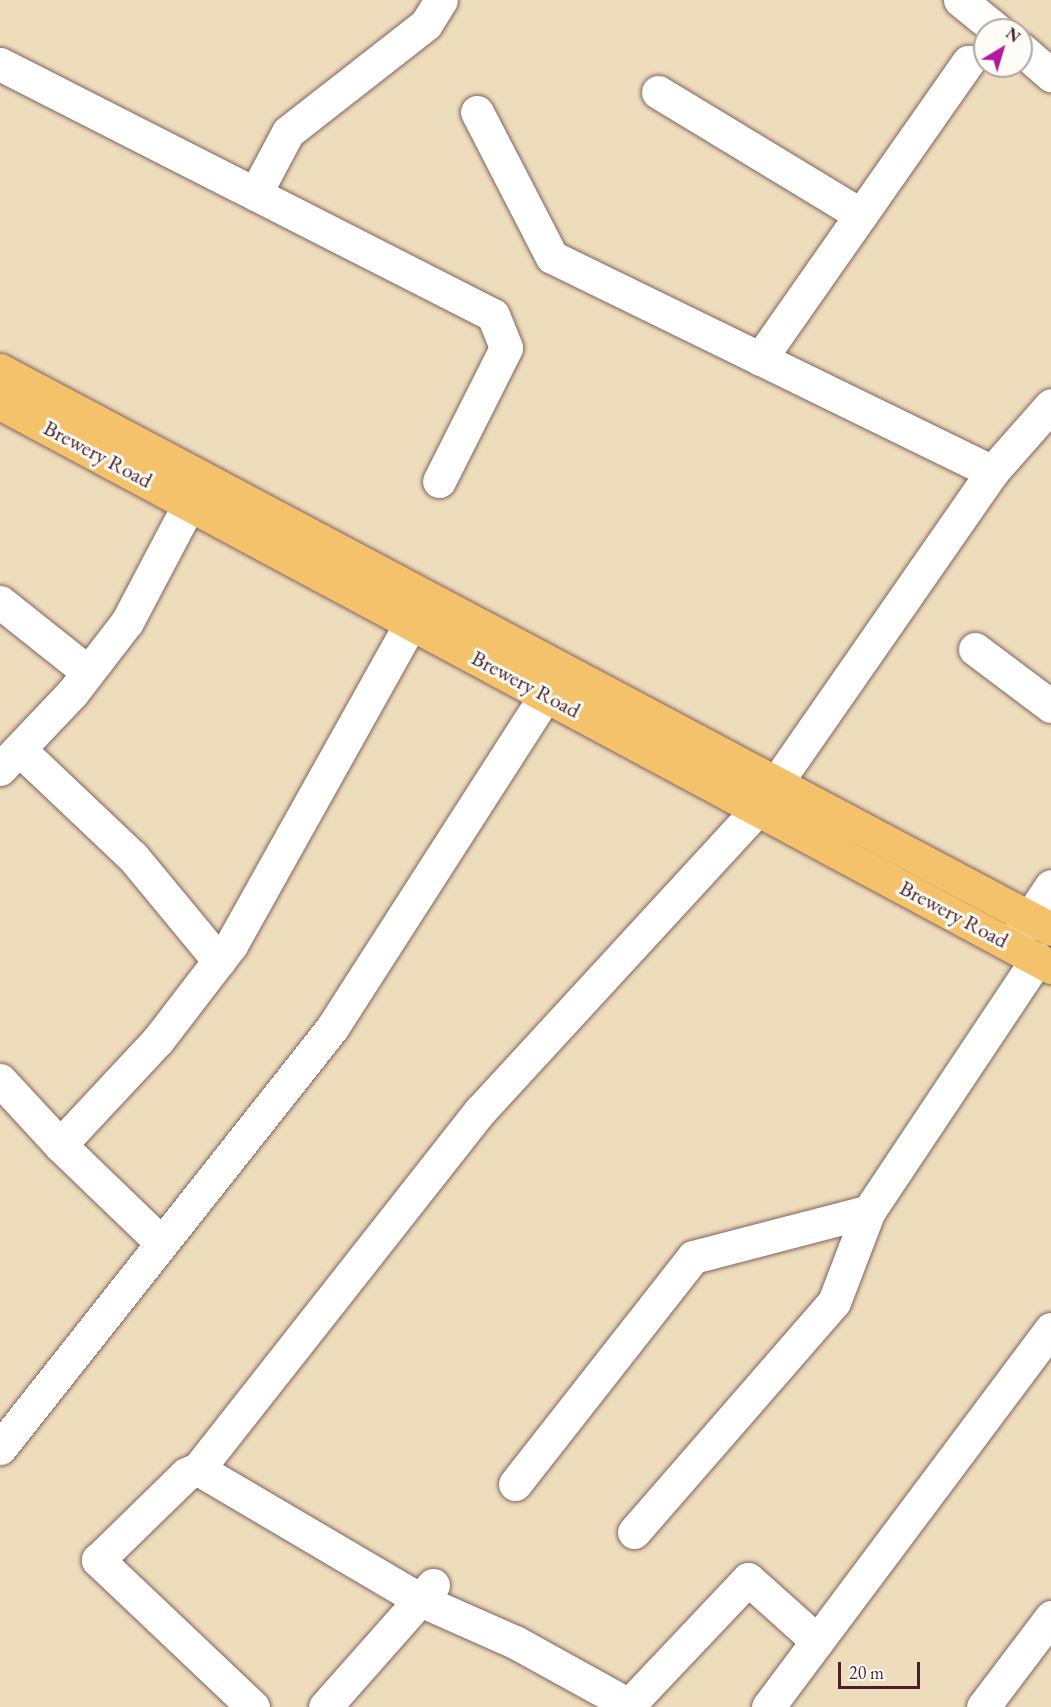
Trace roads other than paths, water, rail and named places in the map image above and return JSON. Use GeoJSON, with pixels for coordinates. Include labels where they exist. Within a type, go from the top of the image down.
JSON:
{"type":"FeatureCollection","features":[{"type":"Feature","properties":{"kind":"main road","name":"Brewery Road"},"geometry":{"type":"LineString","coordinates":[[0,370],[198,491],[767,796],[1033,957]]}},
{"type":"Feature","properties":{"kind":"main road","name":"Brewery Road"},"geometry":{"type":"LineString","coordinates":[[0,403],[198,491]]}},
{"type":"Feature","properties":{"kind":"main road","name":"Brewery Road"},"geometry":{"type":"LineString","coordinates":[[767,796],[1042,924]]}},
{"type":"Feature","properties":{"kind":"street"},"geometry":{"type":"LineString","coordinates":[[255,194],[288,132],[426,24],[441,0]]}},
{"type":"Feature","properties":{"kind":"street"},"geometry":{"type":"LineString","coordinates":[[1033,59],[1051,75]]}},
{"type":"Feature","properties":{"kind":"street"},"geometry":{"type":"LineString","coordinates":[[760,358],[968,62]]}},
{"type":"Feature","properties":{"kind":"street"},"geometry":{"type":"LineString","coordinates":[[0,64],[493,315],[506,348],[439,481]]}},
{"type":"Feature","properties":{"kind":"street"},"geometry":{"type":"LineString","coordinates":[[658,92],[861,215]]}},
{"type":"Feature","properties":{"kind":"street"},"geometry":{"type":"LineString","coordinates":[[477,112],[552,257],[992,472]]}},
{"type":"Feature","properties":{"kind":"street"},"geometry":{"type":"LineString","coordinates":[[253,1707],[98,1560],[186,1473],[198,1469],[480,1111],[767,796],[992,472],[1051,405]]}},
{"type":"Feature","properties":{"kind":"street"},"geometry":{"type":"LineString","coordinates":[[198,491],[127,622],[88,672],[10,759],[133,857],[219,961]]}},
{"type":"Feature","properties":{"kind":"street"},"geometry":{"type":"LineString","coordinates":[[0,602],[88,672]]}},
{"type":"Feature","properties":{"kind":"street"},"geometry":{"type":"LineString","coordinates":[[60,1145],[158,1040],[219,961],[420,610]]}},
{"type":"Feature","properties":{"kind":"street"},"geometry":{"type":"LineString","coordinates":[[975,648],[1051,706]]}},
{"type":"Feature","properties":{"kind":"street"},"geometry":{"type":"LineString","coordinates":[[0,1448],[332,1028],[553,681]]}},
{"type":"Feature","properties":{"kind":"street"},"geometry":{"type":"LineString","coordinates":[[634,1532],[834,1302],[869,1210],[1033,957],[1051,886]]}},
{"type":"Feature","properties":{"kind":"street"},"geometry":{"type":"LineString","coordinates":[[0,1080],[60,1145],[162,1243]]}},
{"type":"Feature","properties":{"kind":"street"},"geometry":{"type":"LineString","coordinates":[[515,1484],[693,1257],[869,1210]]}},
{"type":"Feature","properties":{"kind":"street"},"geometry":{"type":"LineString","coordinates":[[768,1707],[1051,1329]]}},
{"type":"Feature","properties":{"kind":"street"},"geometry":{"type":"LineString","coordinates":[[198,1469],[428,1592],[628,1706],[748,1580],[817,1641]]}},
{"type":"Feature","properties":{"kind":"street"},"geometry":{"type":"LineString","coordinates":[[325,1707],[428,1592]]}},
{"type":"Feature","properties":{"kind":"street"},"geometry":{"type":"LineString","coordinates":[[983,1707],[1051,1617]]}}]}
